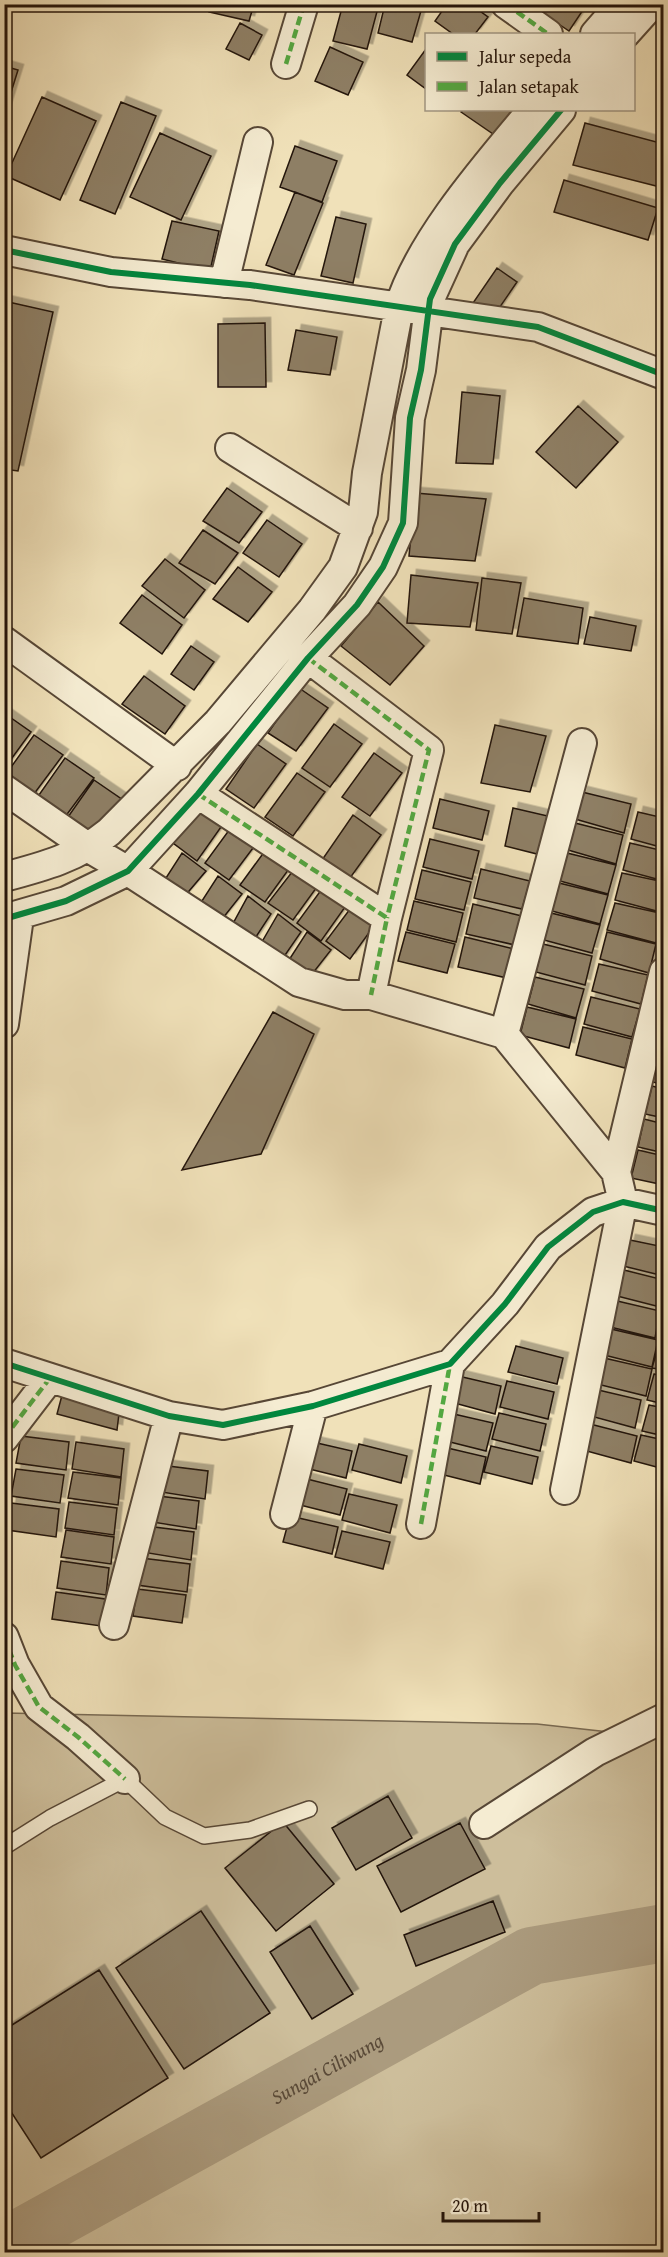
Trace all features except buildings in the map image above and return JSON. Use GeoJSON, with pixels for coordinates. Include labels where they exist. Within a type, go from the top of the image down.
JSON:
{"type":"FeatureCollection","features":[{"type":"Feature","properties":{"kind":"street"},"geometry":{"type":"LineString","coordinates":[[286,63],[304,4]]}},
{"type":"Feature","properties":{"kind":"street"},"geometry":{"type":"LineString","coordinates":[[506,4],[547,33]]}},
{"type":"Feature","properties":{"kind":"street"},"geometry":{"type":"LineString","coordinates":[[596,33],[621,4]]}},
{"type":"Feature","properties":{"kind":"street"},"geometry":{"type":"LineString","coordinates":[[626,33],[652,4]]}},
{"type":"Feature","properties":{"kind":"street"},"geometry":{"type":"LineString","coordinates":[[4,877],[40,868],[89,848],[177,766],[262,672],[343,567],[358,528],[399,308],[407,282],[479,174],[531,111]]}},
{"type":"Feature","properties":{"kind":"street"},"geometry":{"type":"LineString","coordinates":[[4,1024],[12,918],[66,901],[128,870],[198,794],[308,658],[357,605],[382,567],[403,523],[410,418],[421,370],[430,299],[455,244],[500,183],[560,111]]}},
{"type":"Feature","properties":{"kind":"street"},"geometry":{"type":"LineString","coordinates":[[224,283],[258,142]]}},
{"type":"Feature","properties":{"kind":"street"},"geometry":{"type":"LineString","coordinates":[[4,250],[111,272],[224,283],[538,327],[663,375]]}},
{"type":"Feature","properties":{"kind":"street"},"geometry":{"type":"LineString","coordinates":[[230,448],[358,528]]}},
{"type":"Feature","properties":{"kind":"street"},"geometry":{"type":"LineString","coordinates":[[4,641],[177,766]]}},
{"type":"Feature","properties":{"kind":"street"},"geometry":{"type":"LineString","coordinates":[[308,658],[429,750],[387,918],[371,995]]}},
{"type":"Feature","properties":{"kind":"street"},"geometry":{"type":"LineString","coordinates":[[504,1035],[582,743]]}},
{"type":"Feature","properties":{"kind":"street"},"geometry":{"type":"LineString","coordinates":[[4,789],[89,848],[128,870],[299,982],[345,995],[371,995],[504,1035],[616,1172],[623,1202],[566,1490]]}},
{"type":"Feature","properties":{"kind":"street"},"geometry":{"type":"LineString","coordinates":[[198,794],[387,918]]}},
{"type":"Feature","properties":{"kind":"street"},"geometry":{"type":"LineString","coordinates":[[616,1172],[663,972]]}},
{"type":"Feature","properties":{"kind":"street"},"geometry":{"type":"LineString","coordinates":[[4,1363],[169,1416],[223,1425],[313,1406],[450,1364],[505,1304],[548,1247],[593,1212],[623,1202],[663,1211]]}},
{"type":"Feature","properties":{"kind":"street"},"geometry":{"type":"LineString","coordinates":[[421,1524],[450,1364]]}},
{"type":"Feature","properties":{"kind":"street"},"geometry":{"type":"LineString","coordinates":[[4,1438],[50,1378]]}},
{"type":"Feature","properties":{"kind":"street"},"geometry":{"type":"LineString","coordinates":[[285,1514],[313,1406]]}},
{"type":"Feature","properties":{"kind":"street"},"geometry":{"type":"LineString","coordinates":[[114,1625],[169,1416]]}},
{"type":"Feature","properties":{"kind":"street"},"geometry":{"type":"LineString","coordinates":[[4,1637],[15,1665],[39,1707],[78,1737],[125,1779]]}},
{"type":"Feature","properties":{"kind":"street"},"geometry":{"type":"LineString","coordinates":[[484,1824],[595,1752],[663,1718]]}},
{"type":"Feature","properties":{"kind":"lane"},"geometry":{"type":"LineString","coordinates":[[4,1847],[50,1818],[125,1779],[165,1817],[204,1836],[250,1830],[309,1809]]}},
{"type":"Feature","properties":{"kind":"shaded area"},"geometry":{"type":"Polygon","coordinates":[[[5,1713],[537,1724],[663,1738],[663,2252],[5,2252],[5,1713]]]}},
{"type":"Feature","properties":{"kind":"waterway","name":"Sungai Ciliwung"},"geometry":{"type":"LineString","coordinates":[[4,2247],[531,1956],[664,1933]]}},
{"type":"Feature","properties":{"kind":"marked path"},"geometry":{"type":"LineString","coordinates":[[286,64],[304,4]]}},
{"type":"Feature","properties":{"kind":"marked path"},"geometry":{"type":"LineString","coordinates":[[506,4],[547,33]]}},
{"type":"Feature","properties":{"kind":"marked path"},"geometry":{"type":"LineString","coordinates":[[308,658],[429,750],[387,918]]}},
{"type":"Feature","properties":{"kind":"marked path"},"geometry":{"type":"LineString","coordinates":[[198,794],[387,918],[371,995]]}},
{"type":"Feature","properties":{"kind":"marked path"},"geometry":{"type":"LineString","coordinates":[[421,1524],[450,1364]]}},
{"type":"Feature","properties":{"kind":"marked path"},"geometry":{"type":"LineString","coordinates":[[4,1438],[50,1378]]}},
{"type":"Feature","properties":{"kind":"marked path"},"geometry":{"type":"LineString","coordinates":[[4,1637],[15,1665],[39,1707],[78,1737],[125,1779]]}},
{"type":"Feature","properties":{"kind":"cycle path"},"geometry":{"type":"LineString","coordinates":[[4,919],[66,901],[128,871],[198,794],[308,658],[357,605],[383,567],[403,523],[410,418],[421,370],[430,299],[455,244],[500,183],[560,111]]}},
{"type":"Feature","properties":{"kind":"cycle path"},"geometry":{"type":"LineString","coordinates":[[4,250],[111,272],[250,285],[538,327],[664,375]]}},
{"type":"Feature","properties":{"kind":"cycle path"},"geometry":{"type":"LineString","coordinates":[[4,1363],[169,1416],[223,1425],[313,1406],[450,1364],[505,1304],[548,1247],[593,1212],[623,1202],[664,1211]]}}]}
